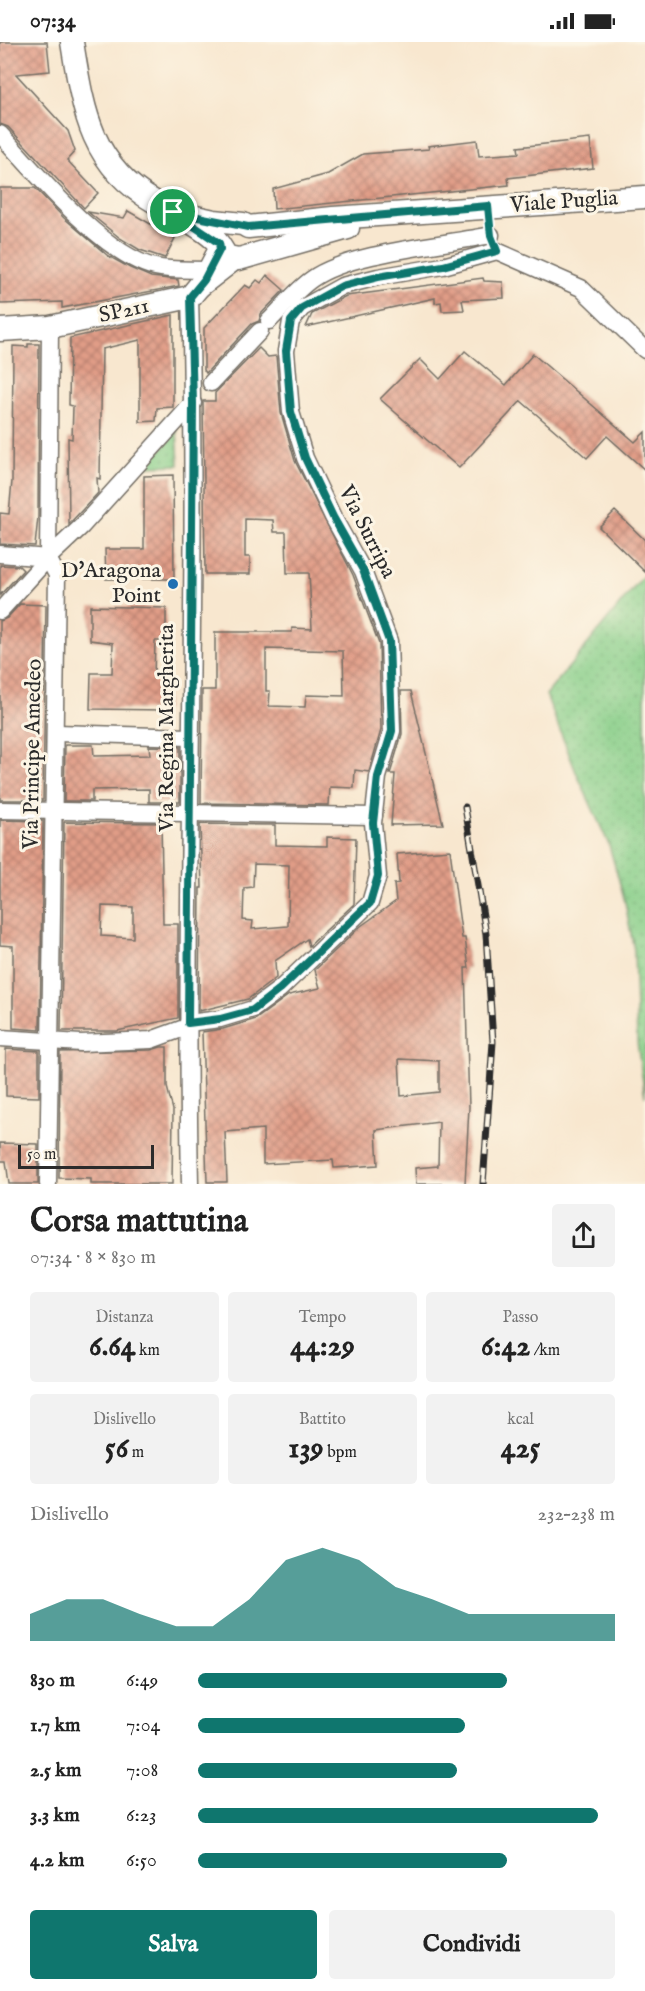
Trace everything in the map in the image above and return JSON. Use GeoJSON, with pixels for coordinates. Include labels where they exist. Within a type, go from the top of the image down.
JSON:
{"type":"FeatureCollection","features":[{"type":"Feature","properties":{"kind":"main road"},"geometry":{"type":"LineString","coordinates":[[72,42],[85,115],[93,136],[121,176],[140,192],[232,251]]}},
{"type":"Feature","properties":{"kind":"main road","name":"Viale Puglia"},"geometry":{"type":"LineString","coordinates":[[173,212],[240,225],[645,196]]}},
{"type":"Feature","properties":{"kind":"main road","name":"Viale Puglia"},"geometry":{"type":"LineString","coordinates":[[232,251],[411,213]]}},
{"type":"Feature","properties":{"kind":"main road"},"geometry":{"type":"LineString","coordinates":[[190,297],[210,270],[232,251],[253,249],[254,237],[240,225],[222,231],[232,251]]}},
{"type":"Feature","properties":{"kind":"main road","name":"SP211"},"geometry":{"type":"LineString","coordinates":[[0,330],[50,327],[190,297]]}},
{"type":"Feature","properties":{"kind":"street"},"geometry":{"type":"LineString","coordinates":[[0,134],[88,226],[121,250],[154,267],[210,270]]}},
{"type":"Feature","properties":{"kind":"street"},"geometry":{"type":"LineString","coordinates":[[488,206],[494,243]]}},
{"type":"Feature","properties":{"kind":"street"},"geometry":{"type":"LineString","coordinates":[[211,383],[313,278],[374,256],[494,243],[581,288],[645,350]]}},
{"type":"Feature","properties":{"kind":"street","name":"Via Surripa"},"geometry":{"type":"LineString","coordinates":[[0,1038],[51,1042],[151,1040],[187,1025],[253,1010],[280,989],[370,903],[378,876],[374,816],[378,777],[392,731],[389,641],[363,570],[333,517],[305,458],[291,412],[286,351],[288,336],[291,321],[302,308],[342,286],[378,277],[443,266],[494,243]]}},
{"type":"Feature","properties":{"kind":"street"},"geometry":{"type":"LineString","coordinates":[[190,297],[232,251]]}},
{"type":"Feature","properties":{"kind":"street","name":"Via Regina Margherita"},"geometry":{"type":"LineString","coordinates":[[190,297],[193,403],[187,1025],[190,1184]]}},
{"type":"Feature","properties":{"kind":"street","name":"Via Principe Amedeo"},"geometry":{"type":"LineString","coordinates":[[48,1184],[57,733],[57,575],[48,558],[50,327]]}},
{"type":"Feature","properties":{"kind":"street"},"geometry":{"type":"LineString","coordinates":[[262,328],[263,338],[272,332],[288,336]]}},
{"type":"Feature","properties":{"kind":"street"},"geometry":{"type":"LineString","coordinates":[[0,611],[48,558],[82,526],[193,403]]}},
{"type":"Feature","properties":{"kind":"street"},"geometry":{"type":"LineString","coordinates":[[0,554],[48,558]]}},
{"type":"Feature","properties":{"kind":"street"},"geometry":{"type":"LineString","coordinates":[[57,733],[189,737]]}},
{"type":"Feature","properties":{"kind":"street"},"geometry":{"type":"LineString","coordinates":[[0,810],[374,816]]}},
{"type":"Feature","properties":{"kind":"green space"},"geometry":{"type":"Polygon","coordinates":[[[177,430],[179,465],[147,466],[177,430]]]}},
{"type":"Feature","properties":{"kind":"green space"},"geometry":{"type":"Polygon","coordinates":[[[645,574],[645,1096],[637,1042],[634,950],[625,902],[609,845],[576,772],[546,695],[645,574]]]}},
{"type":"Feature","properties":{"kind":"building"},"geometry":{"type":"Polygon","coordinates":[[[0,42],[47,42],[50,71],[16,74],[68,131],[75,151],[67,160],[98,193],[84,208],[8,127],[0,124],[0,42]]]}},
{"type":"Feature","properties":{"kind":"building"},"geometry":{"type":"Polygon","coordinates":[[[590,139],[593,168],[508,178],[509,185],[274,209],[273,189],[328,174],[363,154],[429,149],[428,146],[477,140],[479,156],[519,153],[518,147],[590,139]]]}},
{"type":"Feature","properties":{"kind":"building"},"geometry":{"type":"Polygon","coordinates":[[[0,188],[35,188],[64,218],[108,256],[151,277],[178,280],[179,286],[62,308],[62,302],[0,304],[0,188]]]}},
{"type":"Feature","properties":{"kind":"building"},"geometry":{"type":"Polygon","coordinates":[[[128,211],[175,238],[165,258],[140,250],[120,238],[88,212],[124,218],[128,211]]]}},
{"type":"Feature","properties":{"kind":"building"},"geometry":{"type":"Polygon","coordinates":[[[267,275],[284,290],[261,314],[259,321],[252,324],[206,373],[204,370],[204,328],[245,285],[250,288],[257,280],[261,283],[267,275]]]}},
{"type":"Feature","properties":{"kind":"building"},"geometry":{"type":"Polygon","coordinates":[[[483,278],[484,281],[503,282],[504,298],[462,300],[464,310],[442,311],[441,302],[435,303],[435,298],[306,327],[312,314],[346,296],[483,278]]]}},
{"type":"Feature","properties":{"kind":"building"},"geometry":{"type":"Polygon","coordinates":[[[173,315],[173,407],[157,408],[156,421],[140,422],[140,340],[102,349],[98,493],[69,524],[68,438],[72,439],[73,406],[69,405],[70,338],[173,315]]]}},
{"type":"Feature","properties":{"kind":"building"},"geometry":{"type":"Polygon","coordinates":[[[28,344],[39,344],[38,517],[35,546],[0,544],[0,513],[9,514],[12,481],[13,346],[28,347],[28,344]]]}},
{"type":"Feature","properties":{"kind":"building"},"geometry":{"type":"Polygon","coordinates":[[[259,348],[268,357],[276,356],[281,413],[295,461],[353,575],[379,644],[381,730],[369,772],[355,770],[354,788],[330,787],[329,805],[201,803],[202,690],[215,690],[215,632],[292,632],[292,628],[312,629],[309,573],[287,573],[286,532],[274,532],[273,520],[245,519],[245,557],[250,557],[250,574],[205,574],[203,401],[215,401],[215,393],[259,348]],[[266,649],[266,691],[270,691],[269,706],[305,707],[306,695],[344,696],[343,651],[266,649]]]}},
{"type":"Feature","properties":{"kind":"building"},"geometry":{"type":"Polygon","coordinates":[[[465,351],[506,385],[533,354],[635,442],[645,432],[645,470],[607,436],[587,458],[521,401],[459,468],[380,399],[420,359],[440,379],[465,351]]]}},
{"type":"Feature","properties":{"kind":"building"},"geometry":{"type":"Polygon","coordinates":[[[173,475],[174,579],[106,579],[105,549],[144,549],[144,476],[173,475]]]}},
{"type":"Feature","properties":{"kind":"building"},"geometry":{"type":"Polygon","coordinates":[[[615,511],[645,540],[645,572],[599,527],[615,511]]]}},
{"type":"Feature","properties":{"kind":"building"},"geometry":{"type":"Polygon","coordinates":[[[0,565],[19,566],[23,570],[0,595],[0,565]]]}},
{"type":"Feature","properties":{"kind":"building"},"geometry":{"type":"Polygon","coordinates":[[[20,604],[46,605],[43,800],[0,800],[0,621],[7,618],[20,604]]]}},
{"type":"Feature","properties":{"kind":"building"},"geometry":{"type":"Polygon","coordinates":[[[90,606],[166,608],[166,641],[155,641],[154,677],[167,677],[166,710],[90,709],[91,673],[112,673],[113,643],[90,640],[90,606]]]}},
{"type":"Feature","properties":{"kind":"building"},"geometry":{"type":"Polygon","coordinates":[[[401,691],[411,691],[443,824],[391,825],[395,774],[390,774],[402,734],[401,691]]]}},
{"type":"Feature","properties":{"kind":"building"},"geometry":{"type":"Polygon","coordinates":[[[65,745],[93,745],[94,756],[150,755],[149,746],[180,747],[180,802],[149,802],[149,789],[92,790],[92,801],[64,801],[65,745]]]}},
{"type":"Feature","properties":{"kind":"building"},"geometry":{"type":"Polygon","coordinates":[[[0,820],[43,821],[40,1030],[13,1028],[13,946],[0,945],[0,820]]]}},
{"type":"Feature","properties":{"kind":"building"},"geometry":{"type":"Polygon","coordinates":[[[64,822],[161,823],[163,924],[178,924],[178,1018],[117,1031],[61,1031],[64,822]],[[102,906],[101,936],[133,938],[133,907],[102,906]]]}},
{"type":"Feature","properties":{"kind":"building"},"geometry":{"type":"Polygon","coordinates":[[[200,824],[275,825],[275,845],[327,846],[327,837],[356,838],[354,904],[309,946],[307,939],[275,961],[276,978],[248,999],[199,1011],[200,888],[202,888],[200,824]],[[254,864],[253,887],[244,888],[243,920],[253,921],[252,929],[288,926],[289,865],[254,864]]]}},
{"type":"Feature","properties":{"kind":"building"},"geometry":{"type":"Polygon","coordinates":[[[450,850],[462,938],[465,938],[469,968],[465,968],[469,1107],[465,1184],[416,1184],[415,1168],[438,1166],[439,1122],[376,1130],[378,1165],[334,1168],[333,1160],[263,1164],[263,1129],[225,1132],[227,1182],[207,1182],[202,1032],[223,1029],[256,1019],[289,995],[320,988],[315,970],[361,926],[396,901],[394,884],[399,883],[397,854],[450,850]],[[399,1059],[401,1096],[439,1092],[439,1061],[399,1059]]]}},
{"type":"Feature","properties":{"kind":"building"},"geometry":{"type":"Polygon","coordinates":[[[167,1047],[167,1087],[173,1110],[172,1184],[91,1184],[91,1179],[59,1178],[60,1052],[151,1050],[167,1047]]]}},
{"type":"Feature","properties":{"kind":"building"},"geometry":{"type":"Polygon","coordinates":[[[6,1049],[39,1051],[39,1097],[6,1096],[6,1049]]]}},
{"type":"Feature","properties":{"kind":"building"},"geometry":{"type":"Polygon","coordinates":[[[0,1143],[38,1144],[38,1184],[9,1184],[6,1161],[0,1161],[0,1143]]]}},
{"type":"Feature","properties":{"kind":"railway"},"geometry":{"type":"LineString","coordinates":[[465,807],[486,934],[493,1042],[483,1184]]}},
{"type":"Feature","properties":{"kind":"place","name":"D'Aragona Point"},"geometry":{"type":"Point","coordinates":[173,584]}},
{"type":"Feature","properties":{"kind":"route"},"geometry":{"type":"LineString","coordinates":[[488,206],[491,236],[497,251],[443,266],[378,277],[342,286],[302,308],[291,321],[286,351],[291,412],[305,458],[333,517],[363,570],[380,609],[389,641],[392,731],[378,777],[373,823],[378,876],[370,903],[280,989],[253,1010],[220,1019],[188,1023],[193,403],[190,297],[204,280],[220,249],[219,243],[173,212],[214,221],[243,224],[248,227],[488,206]]}}]}
